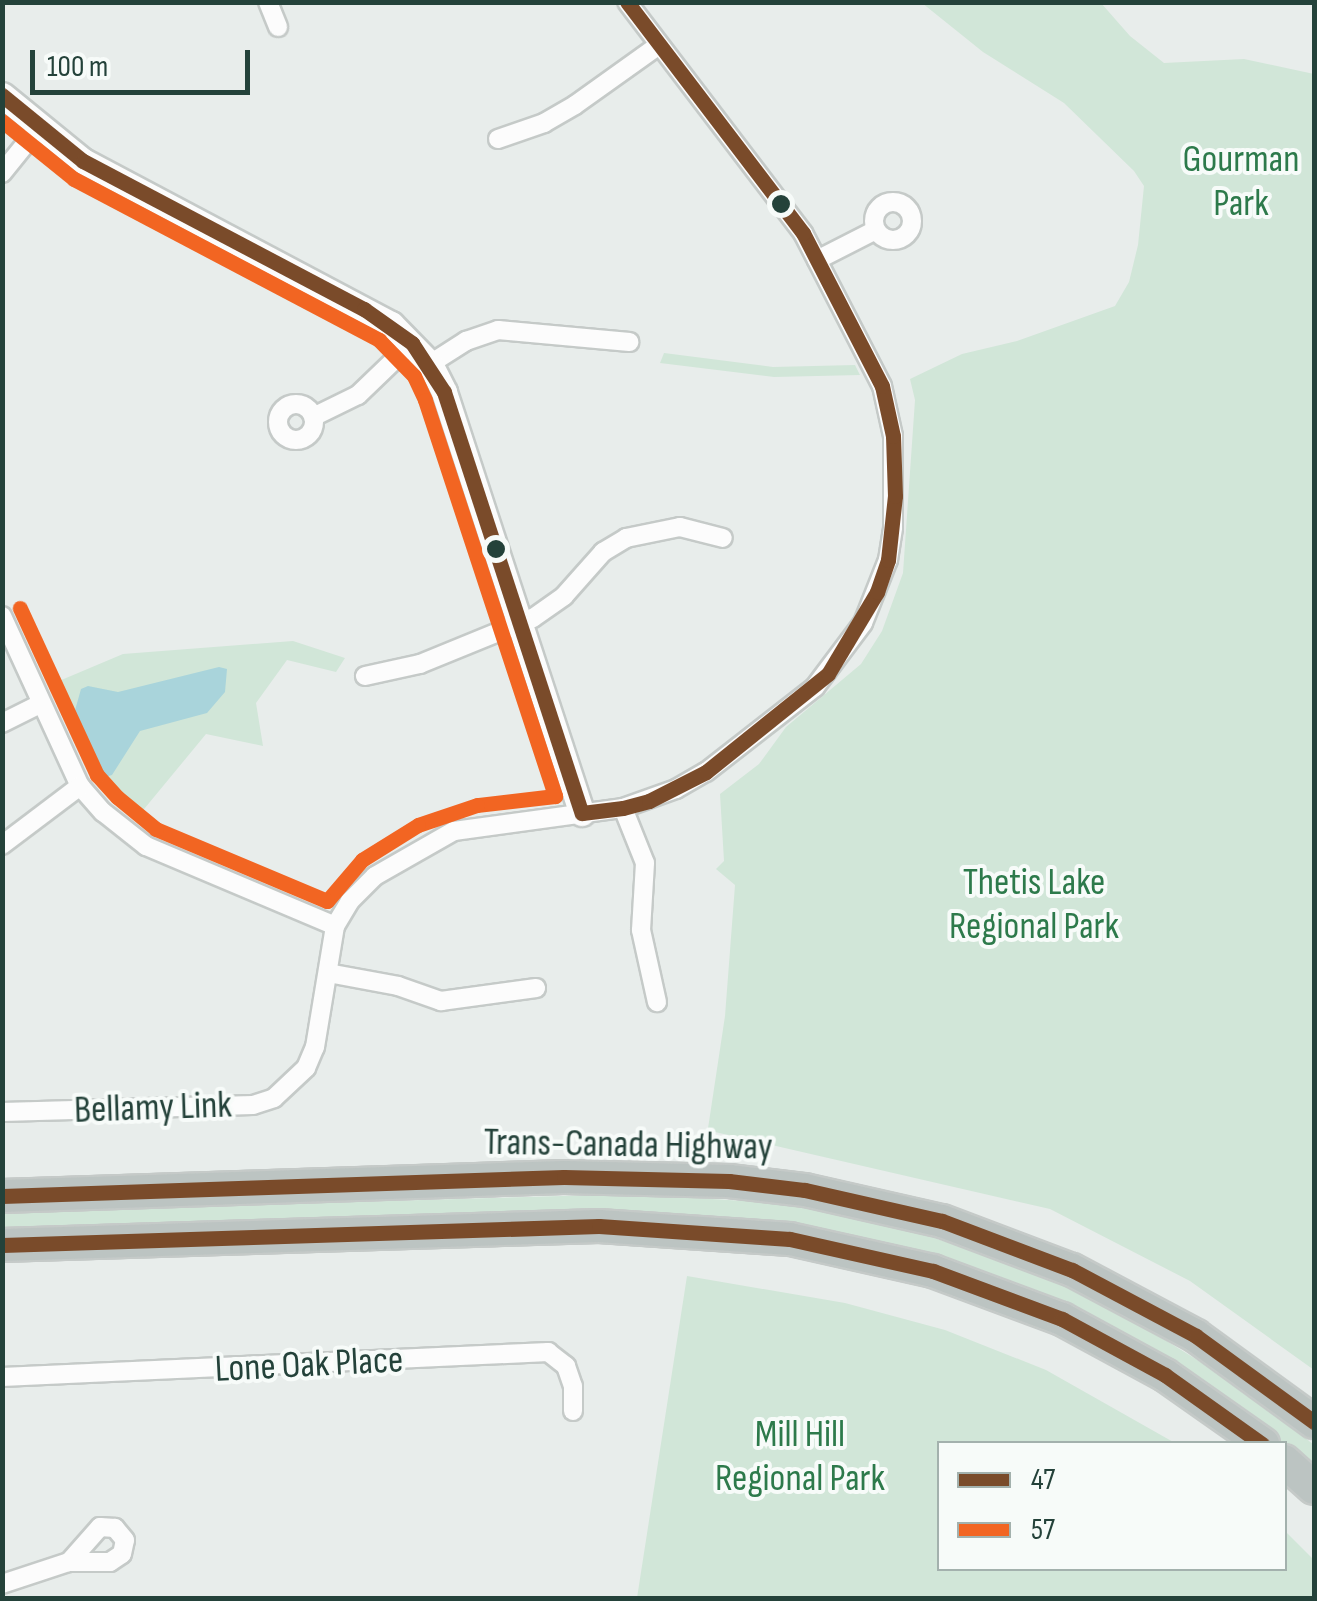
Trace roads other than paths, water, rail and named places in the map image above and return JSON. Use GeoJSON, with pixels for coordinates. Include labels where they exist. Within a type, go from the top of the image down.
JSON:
{"type":"FeatureCollection","features":[{"type":"Feature","properties":{"kind":"highway","name":"Trans-Canada Highway"},"geometry":{"type":"LineString","coordinates":[[2,1196],[564,1178],[728,1182],[805,1190],[942,1221],[1072,1270],[1196,1336],[1314,1422]]}},
{"type":"Feature","properties":{"kind":"highway"},"geometry":{"type":"LineString","coordinates":[[2,1244],[598,1226],[790,1238],[933,1270],[1062,1319],[1165,1375],[1259,1441]]}},
{"type":"Feature","properties":{"kind":"highway"},"geometry":{"type":"LineString","coordinates":[[1287,1464],[1314,1488]]}},
{"type":"Feature","properties":{"kind":"street"},"geometry":{"type":"LineString","coordinates":[[268,2],[278,27]]}},
{"type":"Feature","properties":{"kind":"street"},"geometry":{"type":"LineString","coordinates":[[536,988],[441,1001],[398,986],[328,973],[335,926],[350,901],[375,876],[427,842],[481,824],[624,808],[676,789],[706,772],[815,687],[847,650],[877,592],[894,527],[891,420],[882,386],[817,260],[776,193],[627,2]]}},
{"type":"Feature","properties":{"kind":"street"},"geometry":{"type":"LineString","coordinates":[[498,139],[544,123],[660,46]]}},
{"type":"Feature","properties":{"kind":"street"},"geometry":{"type":"LineString","coordinates":[[2,95],[83,161],[378,316],[412,342],[430,364],[444,392],[582,812]]}},
{"type":"Feature","properties":{"kind":"street"},"geometry":{"type":"LineString","coordinates":[[2,173],[40,126]]}},
{"type":"Feature","properties":{"kind":"street"},"geometry":{"type":"LineString","coordinates":[[817,260],[876,230]]}},
{"type":"Feature","properties":{"kind":"street"},"geometry":{"type":"LineString","coordinates":[[430,364],[466,341],[498,330],[629,342]]}},
{"type":"Feature","properties":{"kind":"street"},"geometry":{"type":"LineString","coordinates":[[313,417],[358,396],[412,342]]}},
{"type":"Feature","properties":{"kind":"street"},"geometry":{"type":"LineString","coordinates":[[365,676],[420,664],[522,623],[564,596],[603,552],[626,538],[680,527],[723,538]]}},
{"type":"Feature","properties":{"kind":"street"},"geometry":{"type":"LineString","coordinates":[[2,616],[80,786],[102,812],[146,846],[335,926]]}},
{"type":"Feature","properties":{"kind":"street"},"geometry":{"type":"LineString","coordinates":[[2,723],[40,704]]}},
{"type":"Feature","properties":{"kind":"street"},"geometry":{"type":"LineString","coordinates":[[2,844],[80,786]]}},
{"type":"Feature","properties":{"kind":"street"},"geometry":{"type":"LineString","coordinates":[[624,808],[645,863],[641,930],[656,1002]]}},
{"type":"Feature","properties":{"kind":"street","name":"Bellamy Link"},"geometry":{"type":"LineString","coordinates":[[2,1112],[253,1105],[298,1081],[315,1047],[328,973]]}},
{"type":"Feature","properties":{"kind":"street","name":"Lone Oak Place"},"geometry":{"type":"LineString","coordinates":[[2,1377],[548,1352],[566,1366],[573,1386],[573,1411]]}},
{"type":"Feature","properties":{"kind":"street"},"geometry":{"type":"LineString","coordinates":[[2,1584],[70,1562]]}},
{"type":"Feature","properties":{"kind":"water"},"geometry":{"type":"Polygon","coordinates":[[[219,667],[227,669],[225,692],[207,713],[140,731],[112,775],[102,778],[86,762],[75,741],[72,721],[81,689],[88,686],[118,692],[219,667]]]}},
{"type":"Feature","properties":{"kind":"park label","name":"Gourman Park"},"geometry":{"type":"Point","coordinates":[1241,182]}},
{"type":"Feature","properties":{"kind":"park label","name":"Thetis Lake Regional Park"},"geometry":{"type":"Point","coordinates":[1034,904]}},
{"type":"Feature","properties":{"kind":"park label","name":"Mill Hill Regional Park"},"geometry":{"type":"Point","coordinates":[800,1457]}}]}
